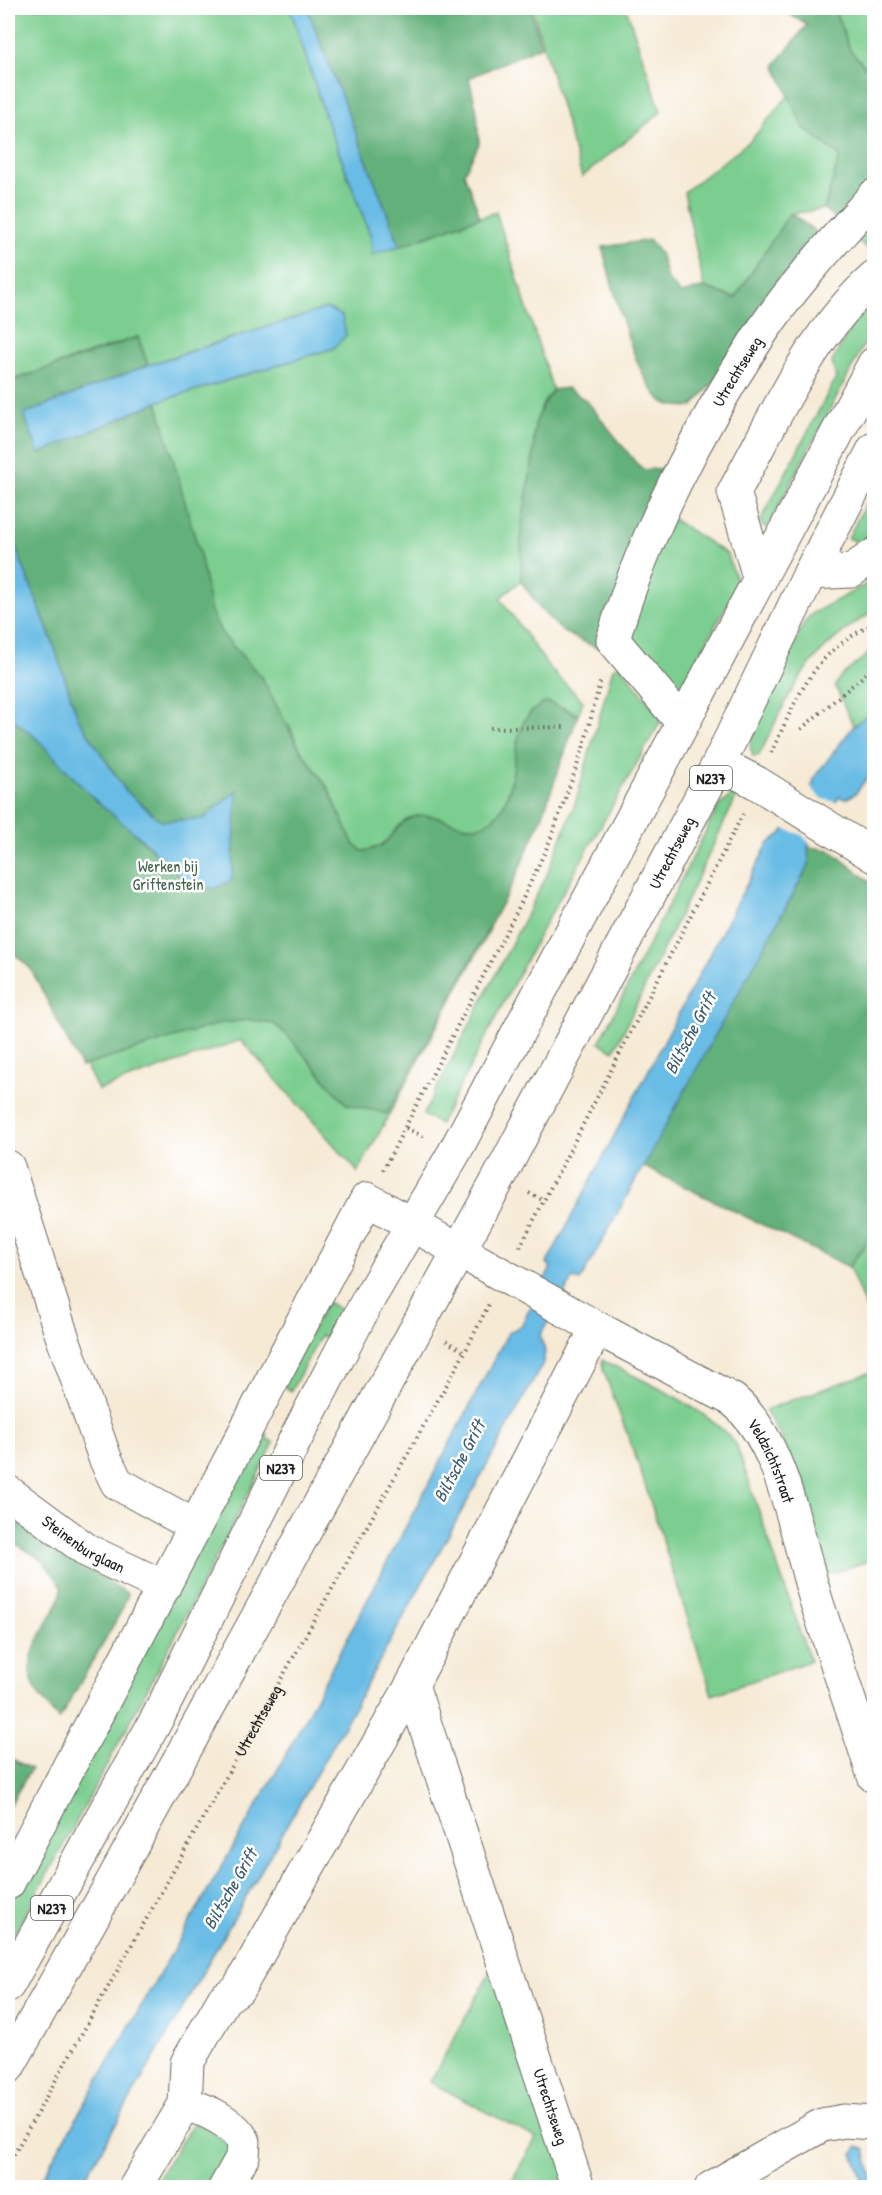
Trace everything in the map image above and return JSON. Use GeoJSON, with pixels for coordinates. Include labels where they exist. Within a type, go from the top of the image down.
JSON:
{"type":"FeatureCollection","features":[{"type":"Feature","properties":{"kind":"street","name":"Utrechtseweg"},"geometry":{"type":"LineString","coordinates":[[613,640],[626,595],[651,535],[723,398],[762,332],[818,260],[874,196]]}},
{"type":"Feature","properties":{"kind":"street"},"geometry":{"type":"LineString","coordinates":[[760,580],[734,492],[816,343],[851,299],[874,278]]}},
{"type":"Feature","properties":{"kind":"street","name":"N237"},"geometry":{"type":"LineString","coordinates":[[8,1985],[159,1715],[295,1440],[369,1300],[454,1153],[874,364]]}},
{"type":"Feature","properties":{"kind":"street","name":"Utrechtseweg"},"geometry":{"type":"LineString","coordinates":[[8,2067],[101,1903],[459,1250],[719,763],[810,573],[874,449]]}},
{"type":"Feature","properties":{"kind":"street"},"geometry":{"type":"LineString","coordinates":[[810,573],[851,571],[874,555]]}},
{"type":"Feature","properties":{"kind":"street"},"geometry":{"type":"LineString","coordinates":[[613,640],[682,722]]}},
{"type":"Feature","properties":{"kind":"street"},"geometry":{"type":"LineString","coordinates":[[719,763],[757,783],[874,856]]}},
{"type":"Feature","properties":{"kind":"street"},"geometry":{"type":"LineString","coordinates":[[8,1167],[60,1330],[105,1458],[117,1483],[195,1526]]}},
{"type":"Feature","properties":{"kind":"street"},"geometry":{"type":"LineString","coordinates":[[8,1883],[367,1199],[506,1275]]}},
{"type":"Feature","properties":{"kind":"street","name":"Veldzichtstraat"},"geometry":{"type":"LineString","coordinates":[[506,1275],[563,1306],[597,1328],[733,1400],[747,1412],[764,1436],[775,1463],[874,1776]]}},
{"type":"Feature","properties":{"kind":"street"},"geometry":{"type":"LineString","coordinates":[[135,2187],[185,2104],[187,2063],[224,1999],[238,1989],[412,1685],[597,1328]]}},
{"type":"Feature","properties":{"kind":"street","name":"Steinenburglaan"},"geometry":{"type":"LineString","coordinates":[[8,1492],[88,1551],[164,1587]]}},
{"type":"Feature","properties":{"kind":"street","name":"Utrechtseweg"},"geometry":{"type":"LineString","coordinates":[[412,1685],[578,2187]]}},
{"type":"Feature","properties":{"kind":"street"},"geometry":{"type":"LineString","coordinates":[[185,2104],[200,2108],[236,2130],[244,2142],[243,2156],[225,2187]]}},
{"type":"Feature","properties":{"kind":"street"},"geometry":{"type":"LineString","coordinates":[[711,2187],[822,2125],[844,2121],[874,2123]]}},
{"type":"Feature","properties":{"kind":"path","name":"Utrechtseweg"},"geometry":{"type":"LineString","coordinates":[[8,2165],[465,1352],[733,836],[804,684],[841,643],[874,623]]}},
{"type":"Feature","properties":{"kind":"path"},"geometry":{"type":"LineString","coordinates":[[367,1199],[520,905],[549,843],[583,749],[613,640]]}},
{"type":"Feature","properties":{"kind":"path"},"geometry":{"type":"LineString","coordinates":[[801,729],[874,667]]}},
{"type":"Feature","properties":{"kind":"path"},"geometry":{"type":"LineString","coordinates":[[490,728],[564,727]]}},
{"type":"Feature","properties":{"kind":"green space"},"geometry":{"type":"Polygon","coordinates":[[[8,8],[290,8],[324,113],[371,238],[372,254],[496,212],[553,390],[543,404],[535,425],[533,458],[521,529],[521,581],[500,598],[550,669],[583,701],[578,715],[563,707],[518,740],[511,783],[506,798],[500,811],[491,821],[479,826],[463,826],[433,817],[414,817],[401,824],[381,845],[362,851],[353,843],[328,788],[300,749],[289,725],[335,863],[490,929],[358,1172],[241,1040],[98,1090],[37,968],[8,944],[8,394],[169,447],[157,402],[333,348],[346,334],[246,333],[148,365],[137,337],[8,382],[8,8]]]}},
{"type":"Feature","properties":{"kind":"green space"},"geometry":{"type":"Polygon","coordinates":[[[307,8],[530,8],[541,46],[469,78],[477,112],[479,144],[464,173],[480,217],[400,246],[307,8]]]}},
{"type":"Feature","properties":{"kind":"green space"},"geometry":{"type":"Polygon","coordinates":[[[532,8],[626,8],[661,112],[582,177],[532,8]]]}},
{"type":"Feature","properties":{"kind":"green space"},"geometry":{"type":"Polygon","coordinates":[[[780,8],[834,8],[850,50],[874,76],[874,180],[838,221],[824,209],[840,156],[804,128],[775,65],[807,25],[780,8]]]}},
{"type":"Feature","properties":{"kind":"green space"},"geometry":{"type":"Polygon","coordinates":[[[834,8],[874,8],[874,76],[850,50],[834,8]]]}},
{"type":"Feature","properties":{"kind":"green space"},"geometry":{"type":"Polygon","coordinates":[[[789,95],[804,128],[840,156],[824,209],[790,214],[735,298],[704,287],[684,192],[751,140],[789,95]]]}},
{"type":"Feature","properties":{"kind":"green space"},"geometry":{"type":"Polygon","coordinates":[[[790,213],[823,237],[718,377],[692,407],[668,404],[656,395],[636,358],[602,247],[650,240],[661,255],[667,279],[681,294],[704,287],[735,298],[790,213]]]}},
{"type":"Feature","properties":{"kind":"green space"},"geometry":{"type":"Polygon","coordinates":[[[874,217],[874,254],[856,239],[874,217]]]}},
{"type":"Feature","properties":{"kind":"green space"},"geometry":{"type":"Polygon","coordinates":[[[874,305],[874,326],[767,528],[761,525],[761,520],[836,378],[832,362],[860,310],[874,305]]]}},
{"type":"Feature","properties":{"kind":"green space","name":"Werken bij Griftenstein"},"geometry":{"type":"Polygon","coordinates":[[[138,337],[148,365],[24,414],[39,454],[157,402],[201,559],[211,612],[222,634],[262,678],[300,749],[328,788],[353,843],[362,851],[380,846],[402,823],[419,816],[430,816],[472,826],[482,825],[492,819],[503,806],[513,773],[518,738],[523,723],[533,710],[548,702],[578,715],[541,820],[513,883],[387,1114],[346,1104],[287,1035],[274,1024],[250,1020],[221,1023],[81,1067],[31,969],[8,948],[8,715],[37,739],[186,882],[237,791],[204,819],[160,821],[125,790],[78,718],[54,646],[8,527],[8,382],[138,337]]]}},
{"type":"Feature","properties":{"kind":"green space"},"geometry":{"type":"Polygon","coordinates":[[[567,388],[587,401],[636,463],[645,470],[664,468],[597,648],[563,632],[540,609],[521,581],[521,529],[533,458],[535,425],[543,404],[553,390],[567,388]]]}},
{"type":"Feature","properties":{"kind":"green space"},"geometry":{"type":"Polygon","coordinates":[[[874,487],[874,522],[863,544],[848,538],[874,487]]]}},
{"type":"Feature","properties":{"kind":"green space"},"geometry":{"type":"Polygon","coordinates":[[[668,516],[727,554],[738,584],[684,684],[672,692],[631,646],[628,614],[668,516]]]}},
{"type":"Feature","properties":{"kind":"green space"},"geometry":{"type":"Polygon","coordinates":[[[874,580],[874,611],[833,640],[818,655],[793,688],[761,752],[758,756],[753,756],[750,746],[753,732],[805,621],[813,613],[874,580]]]}},
{"type":"Feature","properties":{"kind":"green space"},"geometry":{"type":"Polygon","coordinates":[[[874,649],[874,709],[854,727],[835,686],[840,677],[874,649]]]}},
{"type":"Feature","properties":{"kind":"green space"},"geometry":{"type":"Polygon","coordinates":[[[620,665],[662,719],[546,922],[440,1124],[423,1115],[546,877],[576,801],[613,668],[620,665]]]}},
{"type":"Feature","properties":{"kind":"green space"},"geometry":{"type":"Polygon","coordinates":[[[733,794],[737,796],[614,1051],[599,1043],[718,807],[733,794]]]}},
{"type":"Feature","properties":{"kind":"green space"},"geometry":{"type":"Polygon","coordinates":[[[808,847],[830,850],[874,885],[874,1232],[849,1267],[642,1166],[809,865],[808,847]]]}},
{"type":"Feature","properties":{"kind":"green space"},"geometry":{"type":"Polygon","coordinates":[[[874,1232],[874,1328],[849,1267],[874,1232]]]}},
{"type":"Feature","properties":{"kind":"green space"},"geometry":{"type":"Polygon","coordinates":[[[327,1302],[341,1310],[327,1338],[321,1335],[291,1391],[282,1386],[327,1302]]]}},
{"type":"Feature","properties":{"kind":"green space"},"geometry":{"type":"Polygon","coordinates":[[[602,1360],[691,1407],[723,1430],[736,1444],[810,1661],[712,1695],[639,1466],[603,1369],[602,1360]]]}},
{"type":"Feature","properties":{"kind":"green space"},"geometry":{"type":"Polygon","coordinates":[[[874,1371],[874,1559],[827,1575],[782,1439],[765,1410],[874,1371]]]}},
{"type":"Feature","properties":{"kind":"green space"},"geometry":{"type":"Polygon","coordinates":[[[260,1431],[268,1434],[266,1438],[274,1443],[144,1696],[8,1945],[8,1905],[70,1793],[260,1431]]]}},
{"type":"Feature","properties":{"kind":"green space"},"geometry":{"type":"Polygon","coordinates":[[[8,1505],[68,1554],[128,1594],[122,1610],[59,1720],[34,1686],[30,1666],[38,1641],[58,1602],[62,1586],[42,1560],[8,1539],[8,1505]]]}},
{"type":"Feature","properties":{"kind":"green space"},"geometry":{"type":"Polygon","coordinates":[[[12,1759],[31,1769],[8,1808],[8,1760],[12,1759]]]}},
{"type":"Feature","properties":{"kind":"green space"},"geometry":{"type":"Polygon","coordinates":[[[497,1960],[570,2187],[508,2187],[536,2138],[430,2082],[497,1960]]]}},
{"type":"Feature","properties":{"kind":"green space"},"geometry":{"type":"Polygon","coordinates":[[[200,2122],[232,2147],[213,2187],[152,2188],[191,2126],[200,2122]]]}},
{"type":"Feature","properties":{"kind":"water"},"geometry":{"type":"Polygon","coordinates":[[[290,8],[307,8],[400,246],[372,254],[371,237],[324,113],[290,8]]]}},
{"type":"Feature","properties":{"kind":"water"},"geometry":{"type":"Polygon","coordinates":[[[327,308],[342,316],[346,335],[334,348],[157,402],[39,454],[24,414],[148,365],[327,308]]]}},
{"type":"Feature","properties":{"kind":"water"},"geometry":{"type":"Polygon","coordinates":[[[8,527],[54,646],[78,718],[125,790],[161,821],[204,819],[237,790],[232,880],[214,889],[186,882],[144,841],[94,799],[37,739],[8,715],[8,527]]]}},
{"type":"Feature","properties":{"kind":"water","name":"Biltsche Grift"},"geometry":{"type":"Polygon","coordinates":[[[874,709],[874,768],[856,793],[846,799],[839,797],[808,847],[809,865],[580,1281],[573,1278],[540,1336],[545,1351],[543,1363],[341,1731],[80,2187],[36,2188],[281,1764],[508,1333],[521,1326],[551,1267],[547,1263],[768,844],[782,833],[814,782],[813,779],[853,727],[874,709]]]}},
{"type":"Feature","properties":{"kind":"water"},"geometry":{"type":"Polygon","coordinates":[[[858,2146],[865,2149],[874,2187],[865,2187],[853,2153],[858,2146]]]}},
{"type":"Feature","properties":{"kind":"pier"},"geometry":{"type":"Polygon","coordinates":[[[809,784],[820,798],[839,803],[812,846],[802,835],[782,828],[809,784]]]}}]}
